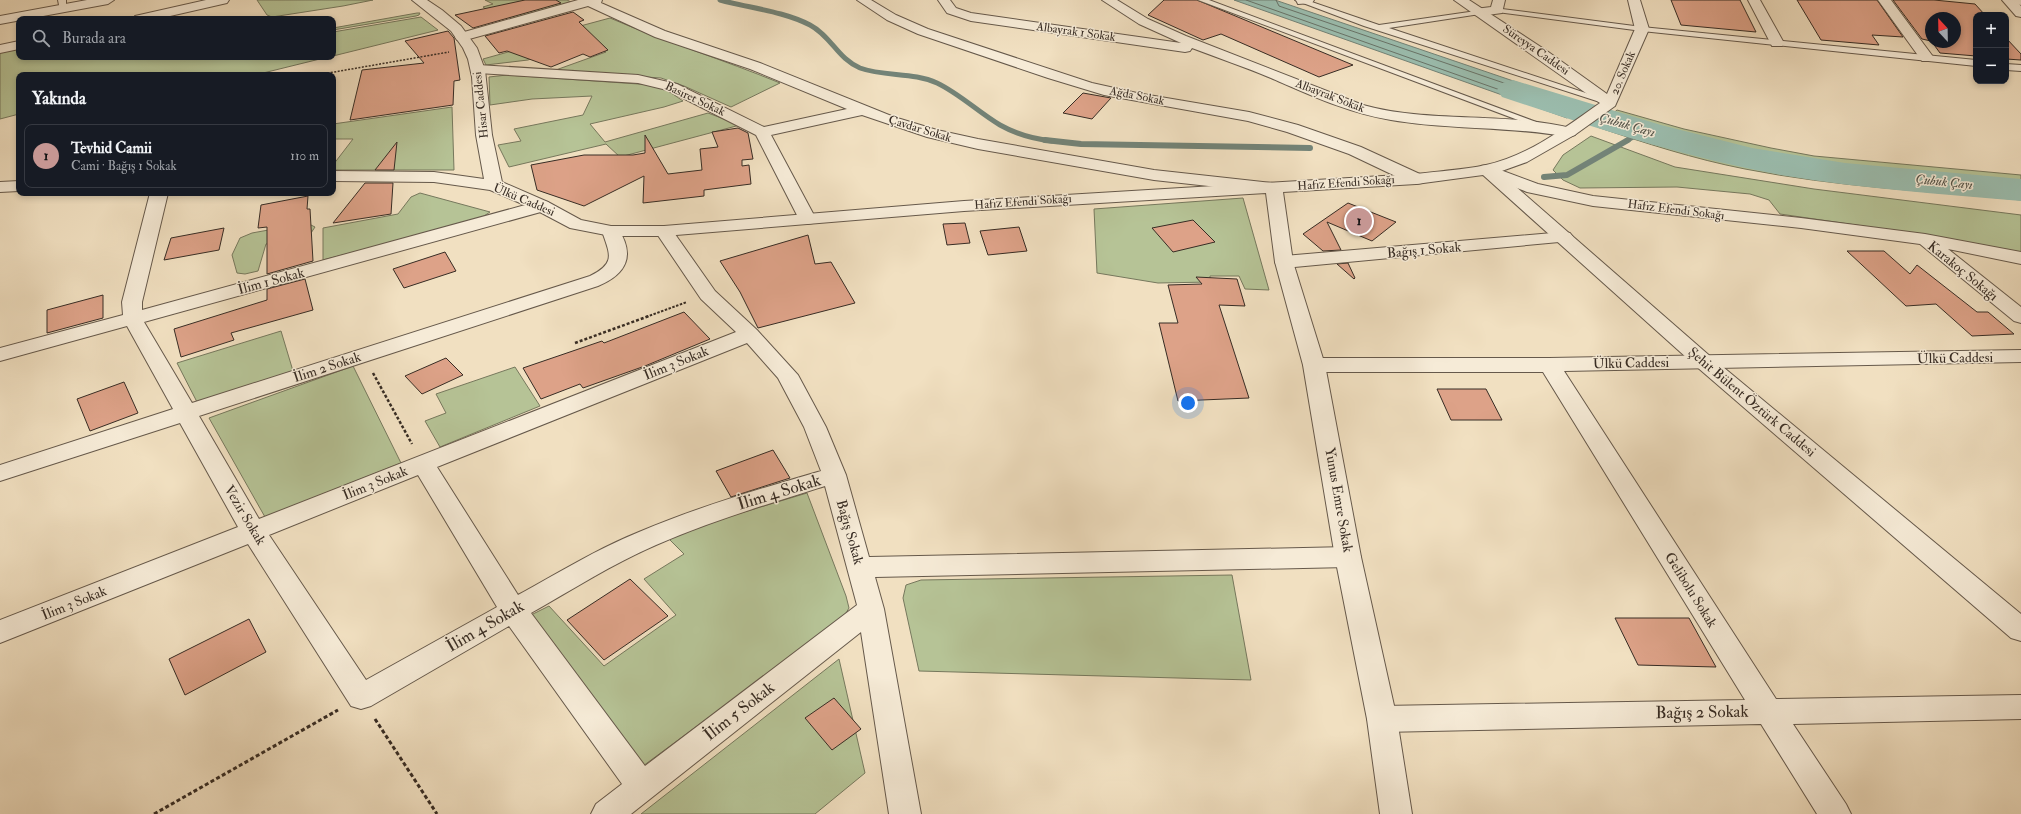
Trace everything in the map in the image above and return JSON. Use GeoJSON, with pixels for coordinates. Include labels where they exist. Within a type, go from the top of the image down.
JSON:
{"type":"FeatureCollection","features":[{"type":"Feature","properties":{"kind":"street"},"geometry":{"type":"LineString","coordinates":[[0,20],[62,4],[108,0]]}},
{"type":"Feature","properties":{"kind":"street"},"geometry":{"type":"LineString","coordinates":[[146,16],[167,6],[223,0]]}},
{"type":"Feature","properties":{"kind":"street","name":"Hisar Caddesi"},"geometry":{"type":"LineString","coordinates":[[418,0],[444,17],[466,43],[478,70],[483,129],[494,186]]}},
{"type":"Feature","properties":{"kind":"street","name":"Ağda Sokak"},"geometry":{"type":"LineString","coordinates":[[863,0],[885,14],[928,33],[1054,75],[1121,94],[1208,109],[1273,124],[1360,151],[1416,178]]}},
{"type":"Feature","properties":{"kind":"street","name":"Albayrak 1 Sokak"},"geometry":{"type":"LineString","coordinates":[[944,0],[946,6],[950,10],[971,17],[1214,52]]}},
{"type":"Feature","properties":{"kind":"street","name":"Albayrak Sokak"},"geometry":{"type":"LineString","coordinates":[[1108,0],[1133,16],[1214,52],[1259,68],[1337,101],[1375,112],[1393,116],[1542,126],[1570,131]]}},
{"type":"Feature","properties":{"kind":"street","name":"Süreyya Caddesi"},"geometry":{"type":"LineString","coordinates":[[1460,0],[1480,12],[1610,103]]}},
{"type":"Feature","properties":{"kind":"street"},"geometry":{"type":"LineString","coordinates":[[1634,0],[1642,29]]}},
{"type":"Feature","properties":{"kind":"street"},"geometry":{"type":"LineString","coordinates":[[1754,0],[1777,43]]}},
{"type":"Feature","properties":{"kind":"street"},"geometry":{"type":"LineString","coordinates":[[1884,0],[1927,58]]}},
{"type":"Feature","properties":{"kind":"street"},"geometry":{"type":"LineString","coordinates":[[2008,0],[2021,13]]}},
{"type":"Feature","properties":{"kind":"street"},"geometry":{"type":"LineString","coordinates":[[2014,0],[2021,1]]}},
{"type":"Feature","properties":{"kind":"street"},"geometry":{"type":"LineString","coordinates":[[466,43],[589,1]]}},
{"type":"Feature","properties":{"kind":"street","name":"Çavdar Sokak"},"geometry":{"type":"LineString","coordinates":[[589,1],[660,34],[755,66],[862,110],[912,128],[978,144],[1154,175],[1274,188]]}},
{"type":"Feature","properties":{"kind":"street"},"geometry":{"type":"LineString","coordinates":[[1480,12],[1498,5]]}},
{"type":"Feature","properties":{"kind":"street","name":"20. Sokak"},"geometry":{"type":"LineString","coordinates":[[1487,170],[1521,159],[1570,131],[1610,103],[1642,29]]}},
{"type":"Feature","properties":{"kind":"street"},"geometry":{"type":"LineString","coordinates":[[0,49],[16,46]]}},
{"type":"Feature","properties":{"kind":"street","name":"Basiret Sokak"},"geometry":{"type":"LineString","coordinates":[[478,70],[652,81],[672,87],[762,132]]}},
{"type":"Feature","properties":{"kind":"street"},"geometry":{"type":"LineString","coordinates":[[807,219],[762,132],[862,110]]}},
{"type":"Feature","properties":{"kind":"street","name":"Hafız Efendi Sokağı"},"geometry":{"type":"LineString","coordinates":[[664,231],[964,206],[1274,188],[1416,178],[1487,170],[1533,188],[1593,201],[1925,239],[2021,258]]}},
{"type":"Feature","properties":{"kind":"street","name":"Şehit Bülent Öztürk Caddesi"},"geometry":{"type":"LineString","coordinates":[[1487,170],[1704,362],[2021,630]]}},
{"type":"Feature","properties":{"kind":"street","name":"Ülkü Caddesi"},"geometry":{"type":"LineString","coordinates":[[336,176],[434,177],[494,186],[542,206],[576,224],[611,231],[664,231]]}},
{"type":"Feature","properties":{"kind":"street"},"geometry":{"type":"LineString","coordinates":[[0,187],[16,186]]}},
{"type":"Feature","properties":{"kind":"street","name":"Yunus Emre Sokak"},"geometry":{"type":"LineString","coordinates":[[1274,188],[1275,206],[1284,262],[1314,365],[1330,448],[1348,557],[1382,719],[1396,814]]}},
{"type":"Feature","properties":{"kind":"street","name":"Vezir Sokak"},"geometry":{"type":"LineString","coordinates":[[158,196],[132,302],[133,319],[253,531],[361,697]]}},
{"type":"Feature","properties":{"kind":"street","name":"İlim 1 Sokak"},"geometry":{"type":"LineString","coordinates":[[0,355],[542,206]]}},
{"type":"Feature","properties":{"kind":"street","name":"İlim 2 Sokak"},"geometry":{"type":"LineString","coordinates":[[0,473],[586,284],[604,276],[615,267],[619,256],[611,231]]}},
{"type":"Feature","properties":{"kind":"street","name":"Bağış Sokak"},"geometry":{"type":"LineString","coordinates":[[664,231],[708,294],[750,334],[787,375],[815,427],[834,475],[871,609],[905,814]]}},
{"type":"Feature","properties":{"kind":"street","name":"Bağış 1 Sokak"},"geometry":{"type":"LineString","coordinates":[[1284,262],[1564,237]]}},
{"type":"Feature","properties":{"kind":"street","name":"Karakoç Sokağı"},"geometry":{"type":"LineString","coordinates":[[1925,239],[2021,317]]}},
{"type":"Feature","properties":{"kind":"street","name":"İlim 3 Sokak"},"geometry":{"type":"LineString","coordinates":[[0,632],[750,334]]}},
{"type":"Feature","properties":{"kind":"street","name":"Ülkü Caddesi"},"geometry":{"type":"LineString","coordinates":[[1314,365],[1549,365],[2021,356]]}},
{"type":"Feature","properties":{"kind":"street","name":"Gelibolu Sokak"},"geometry":{"type":"LineString","coordinates":[[1549,365],[1835,814]]}},
{"type":"Feature","properties":{"kind":"street"},"geometry":{"type":"LineString","coordinates":[[423,464],[513,610],[642,786]]}},
{"type":"Feature","properties":{"kind":"street","name":"İlim 4 Sokak"},"geometry":{"type":"LineString","coordinates":[[361,697],[603,560],[648,538],[718,511],[834,475]]}},
{"type":"Feature","properties":{"kind":"street"},"geometry":{"type":"LineString","coordinates":[[860,567],[1348,557]]}},
{"type":"Feature","properties":{"kind":"street","name":"İlim 5 Sokak"},"geometry":{"type":"LineString","coordinates":[[607,814],[871,609]]}},
{"type":"Feature","properties":{"kind":"street","name":"Bağış 2 Sokak"},"geometry":{"type":"LineString","coordinates":[[1382,719],[2021,707]]}},
{"type":"Feature","properties":{"kind":"lane"},"geometry":{"type":"LineString","coordinates":[[1202,0],[1542,126]]}},
{"type":"Feature","properties":{"kind":"lane"},"geometry":{"type":"LineString","coordinates":[[1303,0],[1379,28],[1610,103]]}},
{"type":"Feature","properties":{"kind":"lane"},"geometry":{"type":"LineString","coordinates":[[1498,5],[1642,29],[1973,63]]}},
{"type":"Feature","properties":{"kind":"lane"},"geometry":{"type":"LineString","coordinates":[[1379,28],[1480,12]]}},
{"type":"Feature","properties":{"kind":"lane"},"geometry":{"type":"LineString","coordinates":[[2009,67],[2021,68]]}},
{"type":"Feature","properties":{"kind":"path"},"geometry":{"type":"LineString","coordinates":[[331,72],[466,43]]}},
{"type":"Feature","properties":{"kind":"path"},"geometry":{"type":"LineString","coordinates":[[575,343],[708,294]]}},
{"type":"Feature","properties":{"kind":"path"},"geometry":{"type":"LineString","coordinates":[[364,355],[423,464]]}},
{"type":"Feature","properties":{"kind":"path"},"geometry":{"type":"LineString","coordinates":[[154,814],[361,697],[437,814]]}},
{"type":"Feature","properties":{"kind":"shaded area"},"geometry":{"type":"Polygon","coordinates":[[[257,0],[373,0],[278,16],[267,15],[257,0]]]}},
{"type":"Feature","properties":{"kind":"shaded area"},"geometry":{"type":"Polygon","coordinates":[[[485,0],[567,0],[575,4],[513,21],[505,13],[494,15],[483,7],[493,4],[485,0]]]}},
{"type":"Feature","properties":{"kind":"shaded area"},"geometry":{"type":"Polygon","coordinates":[[[420,13],[416,16],[336,29],[336,27],[420,13]]]}},
{"type":"Feature","properties":{"kind":"shaded area"},"geometry":{"type":"Polygon","coordinates":[[[421,17],[438,30],[336,55],[336,31],[421,17]]]}},
{"type":"Feature","properties":{"kind":"shaded area"},"geometry":{"type":"Polygon","coordinates":[[[610,18],[780,83],[731,107],[684,86],[661,78],[553,71],[606,52],[585,44],[559,48],[528,60],[486,65],[483,59],[562,37],[558,32],[610,18]]]}},
{"type":"Feature","properties":{"kind":"shaded area"},"geometry":{"type":"Polygon","coordinates":[[[16,49],[16,60],[316,60],[267,72],[16,72],[16,115],[0,119],[0,52],[16,49]]]}},
{"type":"Feature","properties":{"kind":"shaded area"},"geometry":{"type":"Polygon","coordinates":[[[507,75],[653,85],[664,88],[683,101],[664,107],[590,124],[605,142],[708,113],[740,125],[620,157],[606,144],[509,167],[498,145],[521,141],[514,129],[583,115],[592,96],[532,99],[490,105],[489,77],[507,75]]]}},
{"type":"Feature","properties":{"kind":"shaded area"},"geometry":{"type":"Polygon","coordinates":[[[452,107],[454,170],[336,170],[336,161],[353,139],[336,139],[336,124],[452,107]]]}},
{"type":"Feature","properties":{"kind":"shaded area"},"geometry":{"type":"Polygon","coordinates":[[[1617,110],[1684,129],[1814,156],[2021,175],[2021,200],[1883,188],[1814,180],[1726,165],[1670,150],[1597,127],[1617,110]]]}},
{"type":"Feature","properties":{"kind":"shaded area"},"geometry":{"type":"Polygon","coordinates":[[[1591,136],[1675,167],[1814,189],[2021,215],[2021,255],[1925,235],[1780,214],[1769,200],[1750,194],[1677,187],[1580,188],[1563,180],[1553,170],[1563,155],[1591,136]]]}},
{"type":"Feature","properties":{"kind":"shaded area"},"geometry":{"type":"Polygon","coordinates":[[[420,193],[490,212],[478,220],[323,260],[323,228],[398,214],[411,197],[420,193]]]}},
{"type":"Feature","properties":{"kind":"shaded area"},"geometry":{"type":"Polygon","coordinates":[[[1243,198],[1269,290],[1245,289],[1239,276],[1210,276],[1210,282],[1158,283],[1097,273],[1094,209],[1243,198]]]}},
{"type":"Feature","properties":{"kind":"shaded area"},"geometry":{"type":"Polygon","coordinates":[[[307,223],[315,227],[311,233],[266,244],[258,271],[245,274],[237,273],[232,255],[240,238],[252,233],[307,223]]]}},
{"type":"Feature","properties":{"kind":"shaded area"},"geometry":{"type":"Polygon","coordinates":[[[281,331],[293,371],[197,402],[177,363],[281,331]]]}},
{"type":"Feature","properties":{"kind":"shaded area"},"geometry":{"type":"Polygon","coordinates":[[[353,366],[401,463],[265,517],[209,418],[353,366]]]}},
{"type":"Feature","properties":{"kind":"shaded area"},"geometry":{"type":"Polygon","coordinates":[[[515,367],[540,406],[440,447],[425,421],[446,413],[436,394],[515,367]]]}},
{"type":"Feature","properties":{"kind":"shaded area"},"geometry":{"type":"Polygon","coordinates":[[[807,493],[846,596],[849,608],[843,618],[643,766],[527,617],[549,606],[604,666],[676,615],[644,579],[684,554],[668,538],[704,524],[807,493]]]}},
{"type":"Feature","properties":{"kind":"shaded area"},"geometry":{"type":"Polygon","coordinates":[[[1232,575],[1251,680],[919,671],[903,598],[906,585],[921,580],[1232,575]]]}},
{"type":"Feature","properties":{"kind":"shaded area"},"geometry":{"type":"Polygon","coordinates":[[[839,659],[865,773],[815,814],[641,814],[839,659]]]}},
{"type":"Feature","properties":{"kind":"water"},"geometry":{"type":"Polygon","coordinates":[[[1234,0],[1275,0],[1584,105],[1567,118],[1234,0]]]}},
{"type":"Feature","properties":{"kind":"building"},"geometry":{"type":"Polygon","coordinates":[[[525,0],[556,0],[561,3],[473,28],[455,15],[525,0]]]}},
{"type":"Feature","properties":{"kind":"building"},"geometry":{"type":"Polygon","coordinates":[[[1164,0],[1197,0],[1353,65],[1319,77],[1221,34],[1203,40],[1148,15],[1164,0]]]}},
{"type":"Feature","properties":{"kind":"building"},"geometry":{"type":"Polygon","coordinates":[[[1671,0],[1740,0],[1756,32],[1681,25],[1671,0]]]}},
{"type":"Feature","properties":{"kind":"building"},"geometry":{"type":"Polygon","coordinates":[[[1797,0],[1877,0],[1903,37],[1872,35],[1879,45],[1821,40],[1797,0]]]}},
{"type":"Feature","properties":{"kind":"building"},"geometry":{"type":"Polygon","coordinates":[[[1893,0],[1934,0],[1975,4],[1982,12],[1973,12],[1973,56],[1940,53],[1936,48],[1961,48],[1961,12],[1925,12],[1925,40],[1922,39],[1893,0]]]}},
{"type":"Feature","properties":{"kind":"building"},"geometry":{"type":"Polygon","coordinates":[[[573,12],[584,20],[579,22],[608,50],[590,57],[583,54],[551,67],[507,51],[499,53],[485,36],[573,12]]]}},
{"type":"Feature","properties":{"kind":"building"},"geometry":{"type":"Polygon","coordinates":[[[448,31],[454,38],[460,80],[454,81],[453,105],[350,120],[362,70],[424,63],[405,41],[448,31]]]}},
{"type":"Feature","properties":{"kind":"building"},"geometry":{"type":"Polygon","coordinates":[[[2009,41],[2021,54],[2021,60],[2009,59],[2009,41]]]}},
{"type":"Feature","properties":{"kind":"building"},"geometry":{"type":"Polygon","coordinates":[[[1083,93],[1111,98],[1092,119],[1063,113],[1083,93]]]}},
{"type":"Feature","properties":{"kind":"building"},"geometry":{"type":"Polygon","coordinates":[[[738,128],[748,133],[753,159],[742,160],[742,166],[749,165],[751,184],[704,190],[704,196],[643,203],[644,176],[584,206],[537,190],[531,165],[584,155],[633,155],[645,153],[645,135],[668,174],[702,170],[700,149],[718,147],[712,132],[738,128]]]}},
{"type":"Feature","properties":{"kind":"building"},"geometry":{"type":"Polygon","coordinates":[[[397,142],[394,170],[375,170],[397,142]]]}},
{"type":"Feature","properties":{"kind":"building"},"geometry":{"type":"Polygon","coordinates":[[[365,183],[393,183],[391,214],[333,223],[365,183]]]}},
{"type":"Feature","properties":{"kind":"building"},"geometry":{"type":"Polygon","coordinates":[[[308,196],[307,209],[310,209],[313,261],[267,274],[267,227],[258,228],[261,205],[308,196]]]}},
{"type":"Feature","properties":{"kind":"building"},"geometry":{"type":"Polygon","coordinates":[[[1348,203],[1396,222],[1372,241],[1327,222],[1341,250],[1323,251],[1303,234],[1348,203]]]}},
{"type":"Feature","properties":{"kind":"building"},"geometry":{"type":"Polygon","coordinates":[[[1193,220],[1215,242],[1173,252],[1152,228],[1193,220]]]}},
{"type":"Feature","properties":{"kind":"building"},"geometry":{"type":"Polygon","coordinates":[[[965,223],[970,243],[947,245],[943,224],[965,223]]]}},
{"type":"Feature","properties":{"kind":"building"},"geometry":{"type":"Polygon","coordinates":[[[1019,227],[1027,251],[988,255],[980,231],[1019,227]]]}},
{"type":"Feature","properties":{"kind":"building"},"geometry":{"type":"Polygon","coordinates":[[[224,228],[219,250],[164,260],[171,238],[224,228]]]}},
{"type":"Feature","properties":{"kind":"building"},"geometry":{"type":"Polygon","coordinates":[[[808,235],[815,264],[831,262],[855,303],[758,328],[740,292],[720,261],[808,235]]]}},
{"type":"Feature","properties":{"kind":"building"},"geometry":{"type":"Polygon","coordinates":[[[1847,251],[1884,251],[1910,274],[1917,265],[1977,312],[1988,312],[2014,334],[1972,336],[1936,304],[1906,306],[1847,251]]]}},
{"type":"Feature","properties":{"kind":"building"},"geometry":{"type":"Polygon","coordinates":[[[445,252],[456,271],[404,288],[393,269],[445,252]]]}},
{"type":"Feature","properties":{"kind":"building"},"geometry":{"type":"Polygon","coordinates":[[[1348,263],[1355,278],[1354,279],[1337,264],[1348,263]]]}},
{"type":"Feature","properties":{"kind":"building"},"geometry":{"type":"Polygon","coordinates":[[[1196,277],[1237,279],[1245,306],[1219,305],[1249,398],[1178,401],[1159,323],[1178,323],[1168,285],[1202,284],[1196,277]]]}},
{"type":"Feature","properties":{"kind":"building"},"geometry":{"type":"Polygon","coordinates":[[[305,279],[313,310],[231,333],[234,340],[181,357],[174,329],[267,300],[267,289],[305,279]]]}},
{"type":"Feature","properties":{"kind":"building"},"geometry":{"type":"Polygon","coordinates":[[[103,295],[103,318],[47,333],[47,310],[103,295]]]}},
{"type":"Feature","properties":{"kind":"building"},"geometry":{"type":"Polygon","coordinates":[[[684,312],[710,339],[645,366],[583,388],[580,384],[541,399],[523,368],[602,341],[604,343],[684,312]]]}},
{"type":"Feature","properties":{"kind":"building"},"geometry":{"type":"Polygon","coordinates":[[[446,358],[463,375],[422,394],[405,376],[446,358]]]}},
{"type":"Feature","properties":{"kind":"building"},"geometry":{"type":"Polygon","coordinates":[[[124,382],[138,413],[90,431],[77,399],[124,382]]]}},
{"type":"Feature","properties":{"kind":"building"},"geometry":{"type":"Polygon","coordinates":[[[1437,389],[1486,389],[1502,420],[1451,420],[1437,389]]]}},
{"type":"Feature","properties":{"kind":"building"},"geometry":{"type":"Polygon","coordinates":[[[773,450],[790,478],[731,497],[716,471],[773,450]]]}},
{"type":"Feature","properties":{"kind":"building"},"geometry":{"type":"Polygon","coordinates":[[[630,579],[668,616],[604,660],[567,620],[630,579]]]}},
{"type":"Feature","properties":{"kind":"building"},"geometry":{"type":"Polygon","coordinates":[[[1615,618],[1689,618],[1716,667],[1638,665],[1615,618]]]}},
{"type":"Feature","properties":{"kind":"building"},"geometry":{"type":"Polygon","coordinates":[[[249,619],[266,652],[185,695],[169,659],[249,619]]]}},
{"type":"Feature","properties":{"kind":"building"},"geometry":{"type":"Polygon","coordinates":[[[834,698],[861,729],[832,750],[805,718],[834,698]]]}},
{"type":"Feature","properties":{"kind":"waterway"},"geometry":{"type":"LineString","coordinates":[[720,0],[777,13],[800,20],[824,35],[846,59],[860,68],[879,73],[918,77],[937,83],[953,92],[1000,125],[1025,136],[1047,140]]}},
{"type":"Feature","properties":{"kind":"waterway","name":"Çubuk Çayı"},"geometry":{"type":"LineString","coordinates":[[1513,90],[1649,133],[1718,151],[1787,165],[1816,170],[1904,180],[2021,190]]}},
{"type":"Feature","properties":{"kind":"waterway"},"geometry":{"type":"LineString","coordinates":[[1626,141],[1643,131]]}},
{"type":"Feature","properties":{"kind":"waterway"},"geometry":{"type":"LineString","coordinates":[[1047,140],[1081,144],[1310,148]]}},
{"type":"Feature","properties":{"kind":"waterway"},"geometry":{"type":"LineString","coordinates":[[1047,140],[1052,141]]}},
{"type":"Feature","properties":{"kind":"waterway"},"geometry":{"type":"LineString","coordinates":[[1544,177],[1567,175],[1628,140]]}},
{"type":"Feature","properties":{"kind":"place","name":"Tevhid Camii"},"geometry":{"type":"Point","coordinates":[1359,221]}}]}
